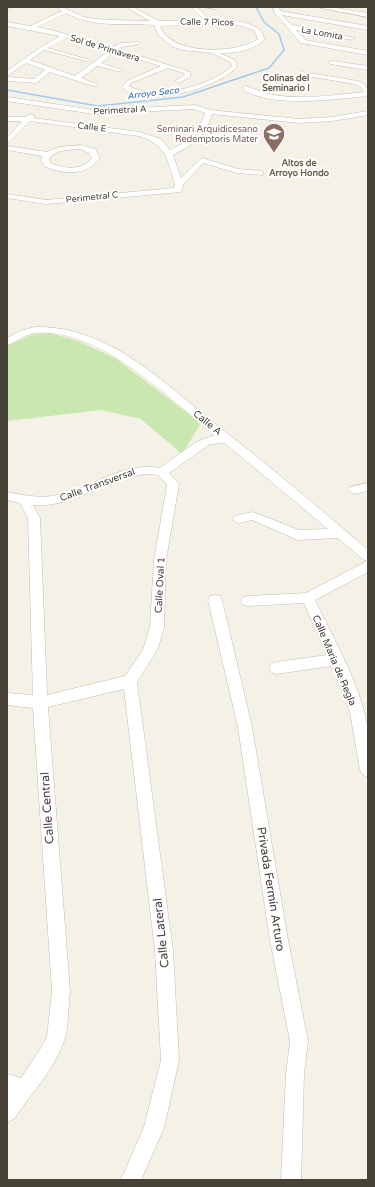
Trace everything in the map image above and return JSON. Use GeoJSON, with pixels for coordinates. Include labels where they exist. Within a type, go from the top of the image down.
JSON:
{"type":"FeatureCollection","features":[{"type":"Feature","properties":{"kind":"street","name":"Calle 7 Picos"},"geometry":{"type":"LineString","coordinates":[[60,7],[77,17],[90,20],[158,23],[208,21],[246,24],[256,29],[261,36],[257,43],[246,48],[205,47]]}},
{"type":"Feature","properties":{"kind":"street"},"geometry":{"type":"LineString","coordinates":[[129,7],[158,23],[157,26],[160,34],[175,45],[183,48],[205,47],[233,61],[235,66],[233,70],[225,77],[196,88],[175,92],[139,94],[127,89],[126,85],[129,82],[168,66]]}},
{"type":"Feature","properties":{"kind":"street"},"geometry":{"type":"LineString","coordinates":[[194,7],[208,21]]}},
{"type":"Feature","properties":{"kind":"street"},"geometry":{"type":"LineString","coordinates":[[205,7],[216,7]]}},
{"type":"Feature","properties":{"kind":"street"},"geometry":{"type":"LineString","coordinates":[[319,7],[368,15]]}},
{"type":"Feature","properties":{"kind":"street"},"geometry":{"type":"LineString","coordinates":[[277,10],[303,42],[368,53]]}},
{"type":"Feature","properties":{"kind":"street"},"geometry":{"type":"LineString","coordinates":[[277,10],[368,28]]}},
{"type":"Feature","properties":{"kind":"street"},"geometry":{"type":"LineString","coordinates":[[31,28],[66,11]]}},
{"type":"Feature","properties":{"kind":"street","name":"Sol de Primavera"},"geometry":{"type":"LineString","coordinates":[[7,24],[66,36],[187,72],[188,76],[178,81]]}},
{"type":"Feature","properties":{"kind":"street"},"geometry":{"type":"LineString","coordinates":[[15,31],[21,26]]}},
{"type":"Feature","properties":{"kind":"street","name":"La Lomita"},"geometry":{"type":"LineString","coordinates":[[291,27],[352,38]]}},
{"type":"Feature","properties":{"kind":"street"},"geometry":{"type":"LineString","coordinates":[[7,74],[43,48],[66,36]]}},
{"type":"Feature","properties":{"kind":"street"},"geometry":{"type":"LineString","coordinates":[[77,78],[121,44],[137,43]]}},
{"type":"Feature","properties":{"kind":"street"},"geometry":{"type":"LineString","coordinates":[[43,48],[88,61]]}},
{"type":"Feature","properties":{"kind":"street"},"geometry":{"type":"LineString","coordinates":[[26,61],[49,69],[71,71],[106,48]]}},
{"type":"Feature","properties":{"kind":"street"},"geometry":{"type":"LineString","coordinates":[[332,63],[368,68]]}},
{"type":"Feature","properties":{"kind":"street"},"geometry":{"type":"LineString","coordinates":[[97,64],[120,71]]}},
{"type":"Feature","properties":{"kind":"street"},"geometry":{"type":"LineString","coordinates":[[7,79],[36,81],[49,69]]}},
{"type":"Feature","properties":{"kind":"street"},"geometry":{"type":"LineString","coordinates":[[71,71],[77,78],[95,85]]}},
{"type":"Feature","properties":{"kind":"street"},"geometry":{"type":"LineString","coordinates":[[244,88],[258,94],[279,98],[308,99],[368,94],[362,85],[356,82],[302,74]]}},
{"type":"Feature","properties":{"kind":"street","name":"Perimetral A"},"geometry":{"type":"LineString","coordinates":[[7,99],[94,112],[187,106],[201,108],[209,112],[299,121],[321,120],[368,113]]}},
{"type":"Feature","properties":{"kind":"street"},"geometry":{"type":"LineString","coordinates":[[7,142],[42,104]]}},
{"type":"Feature","properties":{"kind":"street"},"geometry":{"type":"LineString","coordinates":[[178,187],[169,154],[199,137],[203,132],[209,112]]}},
{"type":"Feature","properties":{"kind":"street","name":"Calle E"},"geometry":{"type":"LineString","coordinates":[[7,119],[28,119],[140,134],[153,138],[169,154]]}},
{"type":"Feature","properties":{"kind":"street"},"geometry":{"type":"LineString","coordinates":[[7,148],[48,154],[59,148],[81,147],[92,151],[96,158],[86,167],[63,170],[47,164],[45,160],[48,154]]}},
{"type":"Feature","properties":{"kind":"street"},"geometry":{"type":"LineString","coordinates":[[178,187],[202,160],[238,170],[260,173]]}},
{"type":"Feature","properties":{"kind":"street"},"geometry":{"type":"LineString","coordinates":[[226,177],[238,170]]}},
{"type":"Feature","properties":{"kind":"street","name":"Perimetral C"},"geometry":{"type":"LineString","coordinates":[[7,196],[46,202],[178,187]]}},
{"type":"Feature","properties":{"kind":"street","name":"Calle A"},"geometry":{"type":"LineString","coordinates":[[7,342],[26,332],[39,330],[67,334],[102,346],[126,360],[228,439],[368,556]]}},
{"type":"Feature","properties":{"kind":"street"},"geometry":{"type":"LineString","coordinates":[[162,472],[176,464],[195,448],[204,443],[212,439],[228,439]]}},
{"type":"Feature","properties":{"kind":"street","name":"Calle Transversal"},"geometry":{"type":"LineString","coordinates":[[7,496],[25,501],[52,500],[142,468],[162,472]]}},
{"type":"Feature","properties":{"kind":"street","name":"Calle Oval 1"},"geometry":{"type":"LineString","coordinates":[[130,681],[150,650],[156,635],[159,568],[163,538],[172,501],[173,484],[162,472]]}},
{"type":"Feature","properties":{"kind":"street"},"geometry":{"type":"LineString","coordinates":[[354,490],[368,487]]}},
{"type":"Feature","properties":{"kind":"street"},"geometry":{"type":"LineString","coordinates":[[25,501],[34,518],[52,500]]}},
{"type":"Feature","properties":{"kind":"street"},"geometry":{"type":"LineString","coordinates":[[239,520],[247,516],[253,516],[302,536],[341,533]]}},
{"type":"Feature","properties":{"kind":"street","name":"Calle Central"},"geometry":{"type":"LineString","coordinates":[[7,1112],[15,1086],[36,1072],[55,1039],[61,992],[40,702],[34,518]]}},
{"type":"Feature","properties":{"kind":"street"},"geometry":{"type":"LineString","coordinates":[[248,601],[308,598],[368,566]]}},
{"type":"Feature","properties":{"kind":"street","name":"Calle María de Regla"},"geometry":{"type":"LineString","coordinates":[[308,598],[336,660],[357,712],[368,770]]}},
{"type":"Feature","properties":{"kind":"street","name":"Privada Fermín Arturo"},"geometry":{"type":"LineString","coordinates":[[215,600],[245,728],[262,825],[279,940],[299,1041],[295,1074],[291,1180]]}},
{"type":"Feature","properties":{"kind":"street"},"geometry":{"type":"LineString","coordinates":[[276,668],[336,660]]}},
{"type":"Feature","properties":{"kind":"street"},"geometry":{"type":"LineString","coordinates":[[7,699],[40,702],[76,695],[130,681]]}},
{"type":"Feature","properties":{"kind":"street","name":"Calle Lateral"},"geometry":{"type":"LineString","coordinates":[[130,681],[164,951],[170,1060],[154,1128],[131,1180]]}},
{"type":"Feature","properties":{"kind":"green space"},"geometry":{"type":"Polygon","coordinates":[[[50,333],[78,341],[115,358],[201,423],[182,454],[141,419],[101,410],[7,421],[7,346],[31,335],[50,333]]]}},
{"type":"Feature","properties":{"kind":"waterway","name":"Arroyo Seco"},"geometry":{"type":"LineString","coordinates":[[7,90],[98,106],[183,97],[269,68],[284,50],[279,34],[264,22],[257,9],[258,7]]}},
{"type":"Feature","properties":{"kind":"place","name":"Seminari Arquidicesano Redemptoris Mater"},"geometry":{"type":"Point","coordinates":[274,154]}},
{"type":"Feature","properties":{"kind":"district","name":"Colinas del Seminario I"},"geometry":{"type":"Point","coordinates":[286,84]}},
{"type":"Feature","properties":{"kind":"district","name":"Altos de Arroyo Hondo"},"geometry":{"type":"Point","coordinates":[299,168]}}]}
